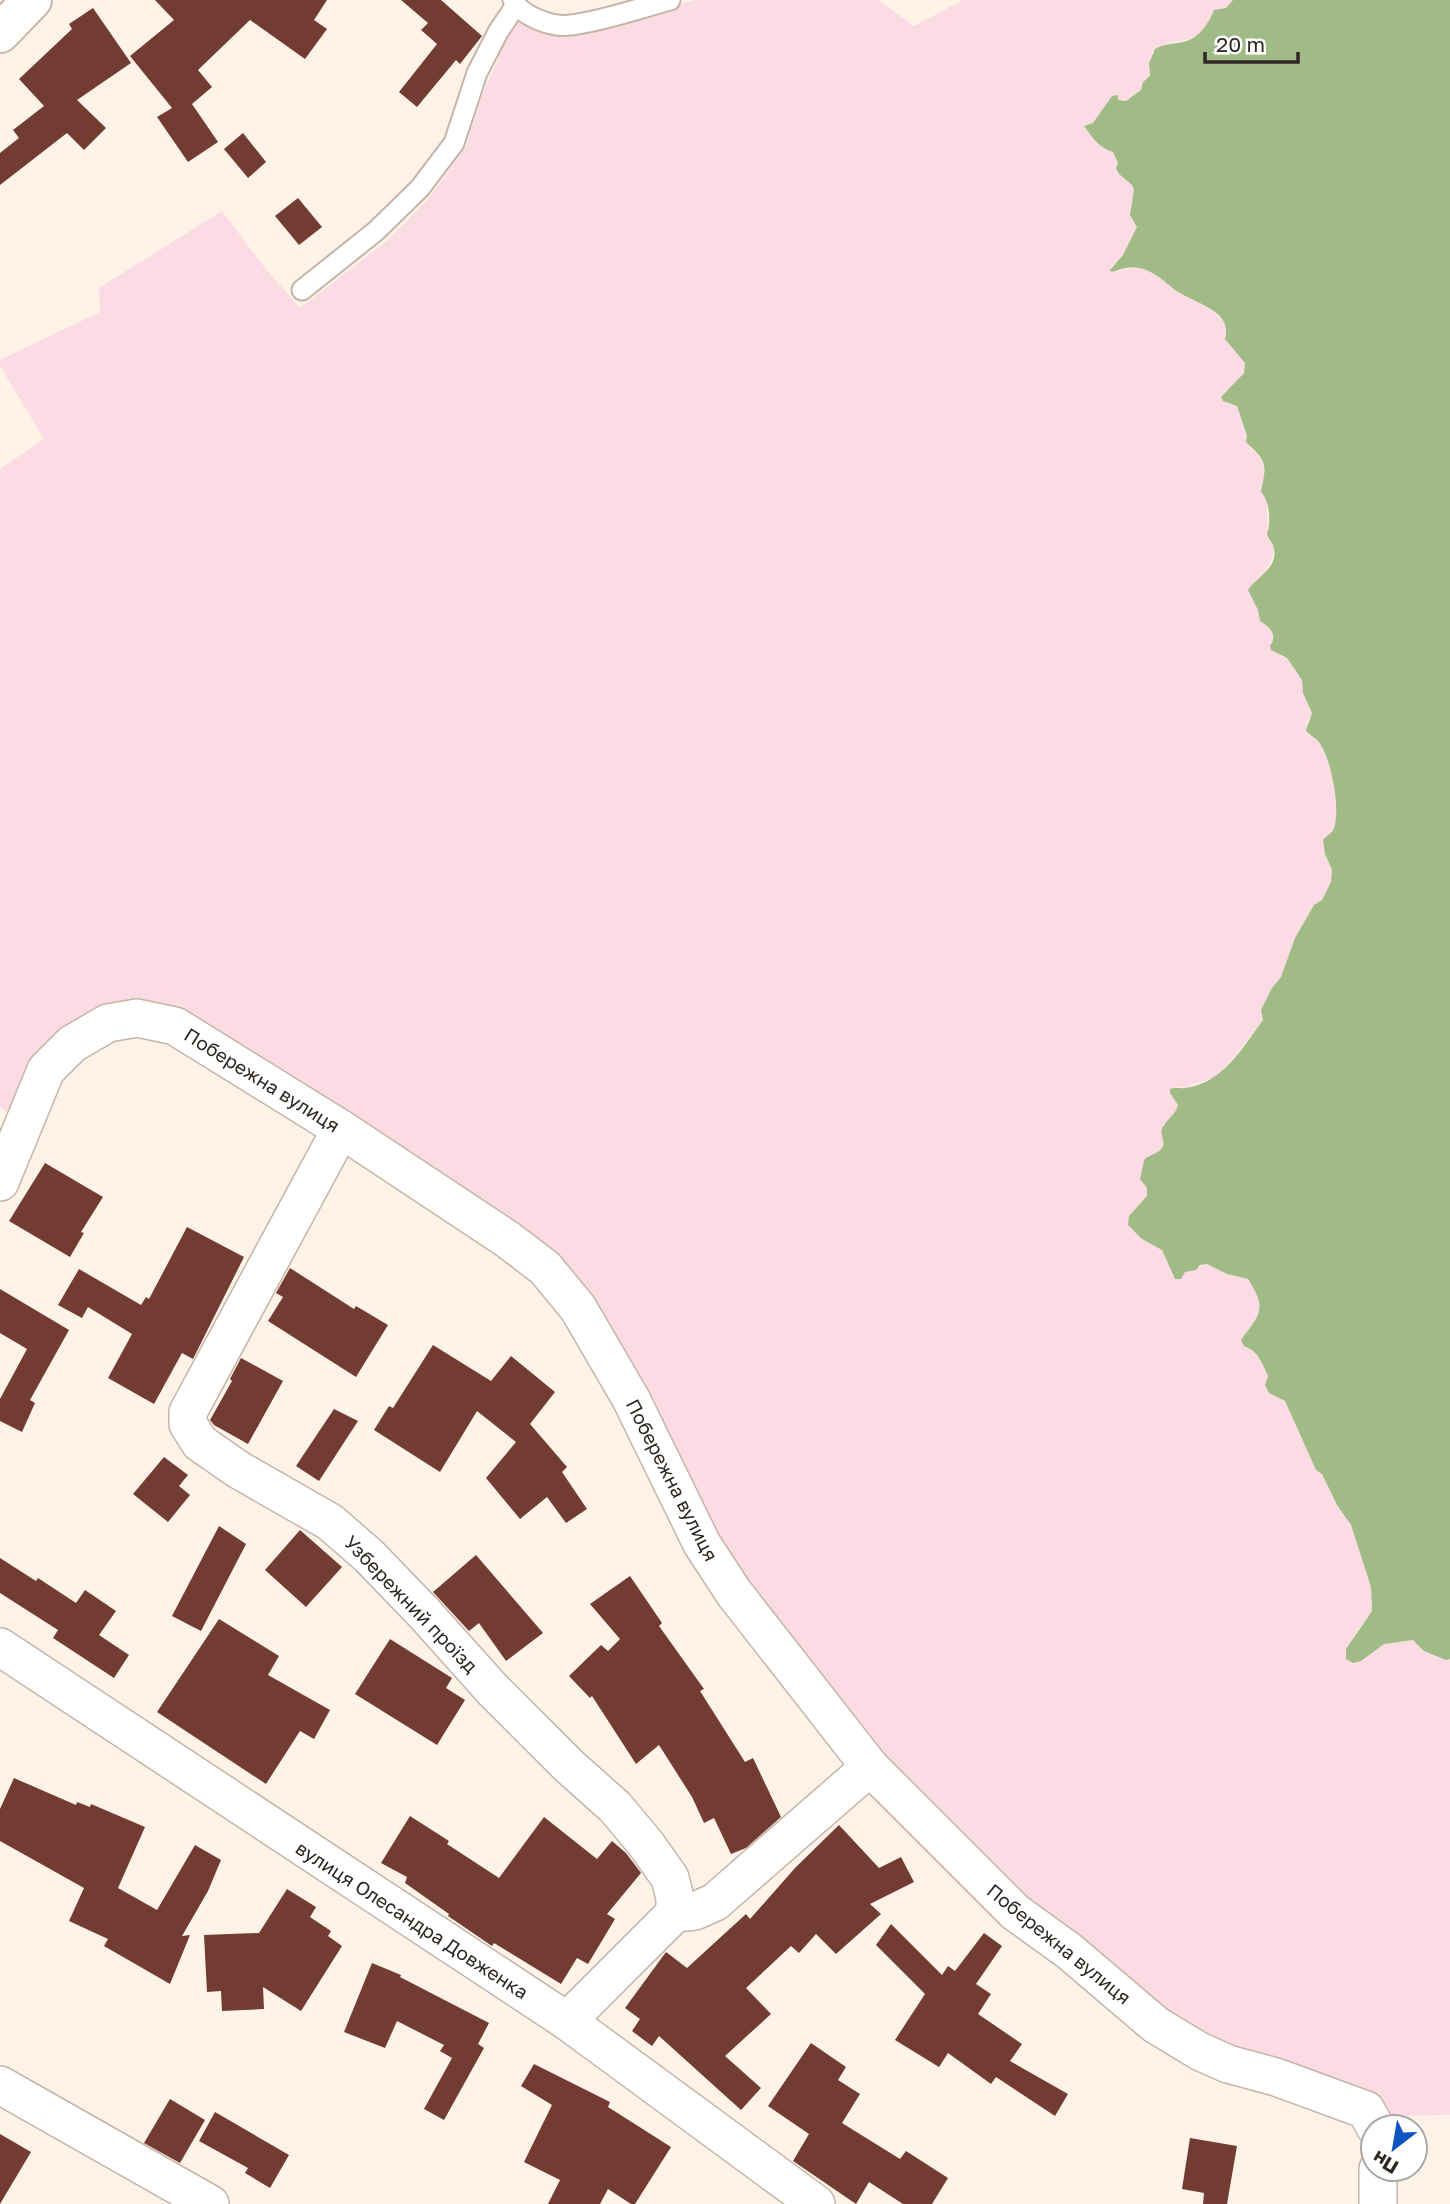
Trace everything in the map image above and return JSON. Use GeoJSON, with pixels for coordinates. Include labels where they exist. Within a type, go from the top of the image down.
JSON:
{"type":"FeatureCollection","features":[{"type":"Feature","properties":{"kind":"street"},"geometry":{"type":"LineString","coordinates":[[0,33],[32,0]]}},
{"type":"Feature","properties":{"kind":"street","name":"Побережна вулиця"},"geometry":{"type":"LineString","coordinates":[[0,1182],[46,1070],[72,1044],[108,1023],[137,1018],[175,1026],[341,1129],[507,1239],[545,1268],[578,1308],[631,1399],[702,1544],[734,1593],[870,1768],[1015,1912],[1069,1951],[1156,2025],[1199,2051],[1228,2064],[1276,2077],[1359,2113]]}},
{"type":"Feature","properties":{"kind":"street","name":"Узбережний проїзд"},"geometry":{"type":"LineString","coordinates":[[341,1129],[188,1412],[188,1424],[200,1443],[239,1470],[330,1522],[369,1556],[502,1699],[569,1766],[615,1807],[670,1878],[676,1898],[676,1913]]}},
{"type":"Feature","properties":{"kind":"street","name":"вулиця Олесандра Довженка"},"geometry":{"type":"LineString","coordinates":[[0,1647],[566,2021],[816,2204]]}},
{"type":"Feature","properties":{"kind":"street"},"geometry":{"type":"LineString","coordinates":[[566,2021],[676,1913],[695,1911],[715,1902],[870,1768]]}},
{"type":"Feature","properties":{"kind":"street"},"geometry":{"type":"LineString","coordinates":[[0,2085],[210,2204]]}},
{"type":"Feature","properties":{"kind":"street"},"geometry":{"type":"LineString","coordinates":[[1378,2183],[1378,2204]]}},
{"type":"Feature","properties":{"kind":"lane"},"geometry":{"type":"LineString","coordinates":[[302,290],[376,231],[420,188],[454,143],[477,73],[515,3],[533,16],[568,26],[670,0]]}},
{"type":"Feature","properties":{"kind":"shaded area"},"geometry":{"type":"Polygon","coordinates":[[[696,0],[878,0],[914,26],[963,0],[1233,0],[1228,7],[1214,10],[1200,34],[1152,52],[1149,62],[1150,76],[1143,82],[1141,90],[1126,101],[1112,96],[1093,124],[1084,126],[1113,151],[1119,174],[1134,190],[1132,206],[1137,227],[1123,255],[1111,267],[1112,272],[1135,267],[1155,273],[1169,286],[1208,305],[1223,321],[1233,349],[1247,367],[1235,385],[1224,393],[1223,401],[1237,406],[1250,448],[1257,453],[1263,464],[1265,481],[1262,486],[1267,499],[1268,539],[1274,548],[1266,572],[1249,590],[1260,621],[1268,625],[1274,634],[1281,657],[1287,658],[1302,680],[1303,693],[1312,713],[1306,724],[1309,735],[1318,741],[1327,759],[1337,814],[1331,834],[1323,840],[1332,871],[1331,882],[1322,900],[1314,905],[1295,938],[1281,977],[1272,988],[1263,1020],[1220,1075],[1185,1088],[1176,1087],[1170,1093],[1178,1105],[1177,1109],[1162,1129],[1162,1149],[1144,1160],[1140,1179],[1147,1188],[1147,1196],[1129,1216],[1142,1239],[1162,1250],[1168,1264],[1184,1272],[1207,1264],[1227,1274],[1248,1279],[1254,1289],[1258,1297],[1259,1311],[1241,1340],[1260,1359],[1268,1376],[1265,1385],[1285,1401],[1316,1470],[1322,1474],[1337,1505],[1351,1525],[1371,1587],[1372,1611],[1353,1637],[1361,1661],[1384,1644],[1413,1640],[1435,1655],[1450,1659],[1450,2115],[1376,2113],[1199,2043],[970,1862],[773,1638],[584,1308],[134,1007],[16,1119],[0,1107],[0,469],[44,439],[0,366],[0,360],[100,312],[99,288],[222,211],[265,268],[300,308],[387,241],[430,197],[466,146],[482,95],[498,60],[501,34],[509,25],[518,22],[571,32],[696,0]]]}},
{"type":"Feature","properties":{"kind":"shaded area"},"geometry":{"type":"Polygon","coordinates":[[[1233,0],[1450,0],[1450,1659],[1446,1660],[1424,1651],[1413,1640],[1384,1644],[1361,1661],[1353,1663],[1346,1659],[1346,1649],[1372,1611],[1371,1587],[1351,1525],[1337,1505],[1322,1474],[1316,1470],[1285,1401],[1269,1393],[1265,1385],[1268,1376],[1261,1362],[1241,1340],[1259,1311],[1258,1297],[1254,1289],[1248,1279],[1227,1274],[1207,1264],[1185,1272],[1181,1279],[1175,1279],[1162,1250],[1142,1239],[1128,1225],[1129,1216],[1147,1196],[1147,1188],[1140,1179],[1144,1160],[1162,1149],[1162,1129],[1178,1105],[1170,1089],[1199,1085],[1211,1079],[1239,1052],[1263,1020],[1261,1010],[1281,977],[1295,938],[1314,905],[1322,900],[1331,882],[1332,870],[1325,854],[1323,840],[1333,830],[1336,820],[1331,770],[1323,748],[1306,730],[1312,713],[1303,693],[1302,680],[1287,658],[1271,650],[1273,635],[1260,621],[1258,610],[1248,590],[1270,567],[1274,547],[1267,534],[1268,506],[1261,492],[1263,463],[1246,442],[1247,436],[1237,406],[1223,401],[1221,397],[1244,373],[1245,363],[1225,339],[1224,322],[1212,310],[1146,270],[1132,267],[1112,272],[1110,270],[1123,255],[1137,227],[1130,215],[1134,190],[1119,174],[1113,152],[1100,145],[1084,126],[1093,123],[1112,96],[1117,95],[1119,100],[1126,101],[1141,90],[1143,82],[1150,76],[1149,63],[1155,49],[1196,36],[1214,10],[1226,8],[1233,0]]]}},
{"type":"Feature","properties":{"kind":"building"},"geometry":{"type":"Polygon","coordinates":[[[155,0],[327,0],[314,20],[327,29],[305,59],[250,20],[198,70],[212,87],[192,104],[218,142],[188,162],[157,117],[172,108],[130,56],[174,20],[155,0]]]}},
{"type":"Feature","properties":{"kind":"building"},"geometry":{"type":"Polygon","coordinates":[[[401,0],[441,0],[482,36],[460,64],[456,60],[417,107],[399,92],[437,44],[421,30],[428,23],[401,0]]]}},
{"type":"Feature","properties":{"kind":"building"},"geometry":{"type":"Polygon","coordinates":[[[93,8],[131,63],[77,100],[106,128],[84,150],[67,133],[0,185],[0,153],[19,138],[13,130],[44,106],[19,79],[72,29],[69,24],[93,8]]]}},
{"type":"Feature","properties":{"kind":"building"},"geometry":{"type":"Polygon","coordinates":[[[243,133],[266,162],[248,178],[224,149],[243,133]]]}},
{"type":"Feature","properties":{"kind":"building"},"geometry":{"type":"Polygon","coordinates":[[[298,198],[322,227],[299,245],[275,216],[298,198]]]}},
{"type":"Feature","properties":{"kind":"building"},"geometry":{"type":"Polygon","coordinates":[[[45,1163],[103,1197],[81,1232],[84,1233],[70,1257],[9,1221],[45,1163]]]}},
{"type":"Feature","properties":{"kind":"building"},"geometry":{"type":"Polygon","coordinates":[[[187,1227],[244,1257],[193,1359],[182,1353],[154,1404],[108,1378],[132,1334],[88,1307],[82,1318],[58,1305],[79,1269],[141,1305],[146,1297],[149,1299],[187,1227]]]}},
{"type":"Feature","properties":{"kind":"building"},"geometry":{"type":"Polygon","coordinates":[[[290,1268],[354,1309],[356,1306],[388,1325],[356,1377],[268,1321],[283,1297],[276,1293],[290,1268]]]}},
{"type":"Feature","properties":{"kind":"building"},"geometry":{"type":"Polygon","coordinates":[[[0,1289],[69,1330],[30,1400],[35,1403],[22,1432],[0,1421],[0,1399],[27,1349],[0,1333],[0,1289]]]}},
{"type":"Feature","properties":{"kind":"building"},"geometry":{"type":"Polygon","coordinates":[[[433,1345],[491,1381],[511,1356],[555,1392],[530,1424],[567,1467],[562,1472],[587,1509],[566,1523],[547,1497],[520,1519],[486,1478],[516,1442],[477,1411],[440,1472],[374,1430],[389,1406],[393,1408],[433,1345]]]}},
{"type":"Feature","properties":{"kind":"building"},"geometry":{"type":"Polygon","coordinates":[[[241,1358],[283,1381],[248,1444],[210,1420],[232,1381],[230,1379],[241,1358]]]}},
{"type":"Feature","properties":{"kind":"building"},"geometry":{"type":"Polygon","coordinates":[[[334,1409],[358,1421],[319,1481],[296,1466],[334,1409]]]}},
{"type":"Feature","properties":{"kind":"building"},"geometry":{"type":"Polygon","coordinates":[[[164,1457],[188,1475],[179,1486],[190,1495],[168,1522],[133,1494],[164,1457]]]}},
{"type":"Feature","properties":{"kind":"building"},"geometry":{"type":"Polygon","coordinates":[[[219,1526],[246,1544],[201,1631],[172,1616],[219,1526]]]}},
{"type":"Feature","properties":{"kind":"building"},"geometry":{"type":"Polygon","coordinates":[[[300,1530],[342,1567],[306,1607],[265,1570],[300,1530]]]}},
{"type":"Feature","properties":{"kind":"building"},"geometry":{"type":"Polygon","coordinates":[[[476,1555],[543,1633],[506,1661],[479,1623],[469,1631],[433,1592],[476,1555]]]}},
{"type":"Feature","properties":{"kind":"building"},"geometry":{"type":"Polygon","coordinates":[[[0,1558],[36,1581],[38,1578],[76,1603],[85,1590],[116,1611],[99,1635],[129,1655],[114,1678],[53,1638],[58,1630],[0,1593],[0,1558]]]}},
{"type":"Feature","properties":{"kind":"building"},"geometry":{"type":"Polygon","coordinates":[[[630,1576],[662,1623],[659,1626],[704,1689],[700,1691],[745,1762],[753,1758],[781,1817],[746,1848],[731,1854],[714,1818],[704,1823],[692,1797],[659,1745],[636,1764],[592,1696],[590,1698],[569,1676],[601,1645],[608,1651],[620,1639],[590,1604],[630,1576]]]}},
{"type":"Feature","properties":{"kind":"building"},"geometry":{"type":"Polygon","coordinates":[[[219,1619],[279,1656],[268,1675],[330,1710],[314,1739],[300,1731],[266,1784],[157,1712],[219,1619]]]}},
{"type":"Feature","properties":{"kind":"building"},"geometry":{"type":"Polygon","coordinates":[[[390,1639],[452,1678],[446,1688],[465,1700],[437,1745],[355,1694],[390,1639]]]}},
{"type":"Feature","properties":{"kind":"building"},"geometry":{"type":"Polygon","coordinates":[[[14,1778],[76,1805],[77,1802],[90,1807],[91,1804],[145,1827],[118,1888],[157,1910],[195,1845],[221,1860],[208,1891],[182,1936],[190,1935],[170,1984],[104,1946],[108,1939],[69,1921],[84,1888],[0,1841],[0,1809],[14,1778]]]}},
{"type":"Feature","properties":{"kind":"building"},"geometry":{"type":"Polygon","coordinates":[[[410,1816],[499,1878],[544,1817],[597,1859],[612,1841],[626,1853],[641,1873],[607,1914],[615,1919],[588,1964],[577,1958],[561,1984],[494,1943],[492,1946],[405,1883],[407,1877],[381,1863],[410,1816]]]}},
{"type":"Feature","properties":{"kind":"building"},"geometry":{"type":"Polygon","coordinates":[[[839,1825],[879,1868],[901,1857],[914,1882],[870,1904],[881,1914],[836,1954],[816,1934],[799,1953],[791,1946],[746,1988],[771,2014],[725,2056],[761,2088],[741,2110],[659,2036],[652,2046],[632,2031],[640,2019],[625,2008],[666,1952],[687,1968],[746,1914],[750,1919],[796,1867],[839,1825]]]}},
{"type":"Feature","properties":{"kind":"building"},"geometry":{"type":"Polygon","coordinates":[[[287,1889],[316,1907],[310,1917],[331,1931],[328,1936],[342,1946],[301,2011],[263,1987],[264,2009],[222,2011],[221,1991],[207,1992],[204,1935],[259,1933],[287,1889]]]}},
{"type":"Feature","properties":{"kind":"building"},"geometry":{"type":"Polygon","coordinates":[[[891,1924],[942,1975],[948,1966],[955,1971],[984,1933],[1002,1946],[976,1984],[991,1994],[978,2014],[1022,2044],[1010,2061],[1068,2094],[1055,2116],[996,2077],[991,2084],[948,2053],[939,2067],[895,2040],[925,1994],[876,1945],[891,1924]]]}},
{"type":"Feature","properties":{"kind":"building"},"geometry":{"type":"Polygon","coordinates":[[[372,1963],[401,1975],[400,1977],[489,2023],[478,2044],[484,2048],[444,2120],[424,2109],[452,2058],[440,2051],[444,2045],[397,2021],[385,2048],[344,2032],[372,1963]]]}},
{"type":"Feature","properties":{"kind":"building"},"geometry":{"type":"Polygon","coordinates":[[[811,2043],[846,2067],[838,2080],[860,2094],[842,2123],[900,2159],[906,2151],[948,2178],[932,2204],[903,2204],[869,2182],[856,2204],[793,2161],[809,2134],[768,2106],[811,2043]]]}},
{"type":"Feature","properties":{"kind":"building"},"geometry":{"type":"Polygon","coordinates":[[[534,2064],[610,2102],[608,2107],[671,2147],[635,2204],[608,2189],[600,2204],[548,2204],[560,2180],[524,2162],[552,2105],[521,2086],[534,2064]]]}},
{"type":"Feature","properties":{"kind":"building"},"geometry":{"type":"Polygon","coordinates":[[[170,2099],[205,2120],[180,2163],[144,2143],[170,2099]]]}},
{"type":"Feature","properties":{"kind":"building"},"geometry":{"type":"Polygon","coordinates":[[[215,2112],[289,2155],[270,2188],[245,2173],[248,2168],[199,2141],[215,2112]]]}},
{"type":"Feature","properties":{"kind":"building"},"geometry":{"type":"Polygon","coordinates":[[[0,2134],[31,2152],[0,2204],[0,2134]]]}},
{"type":"Feature","properties":{"kind":"building"},"geometry":{"type":"Polygon","coordinates":[[[1190,2138],[1237,2146],[1227,2204],[1203,2204],[1204,2193],[1182,2189],[1190,2138]]]}}]}
